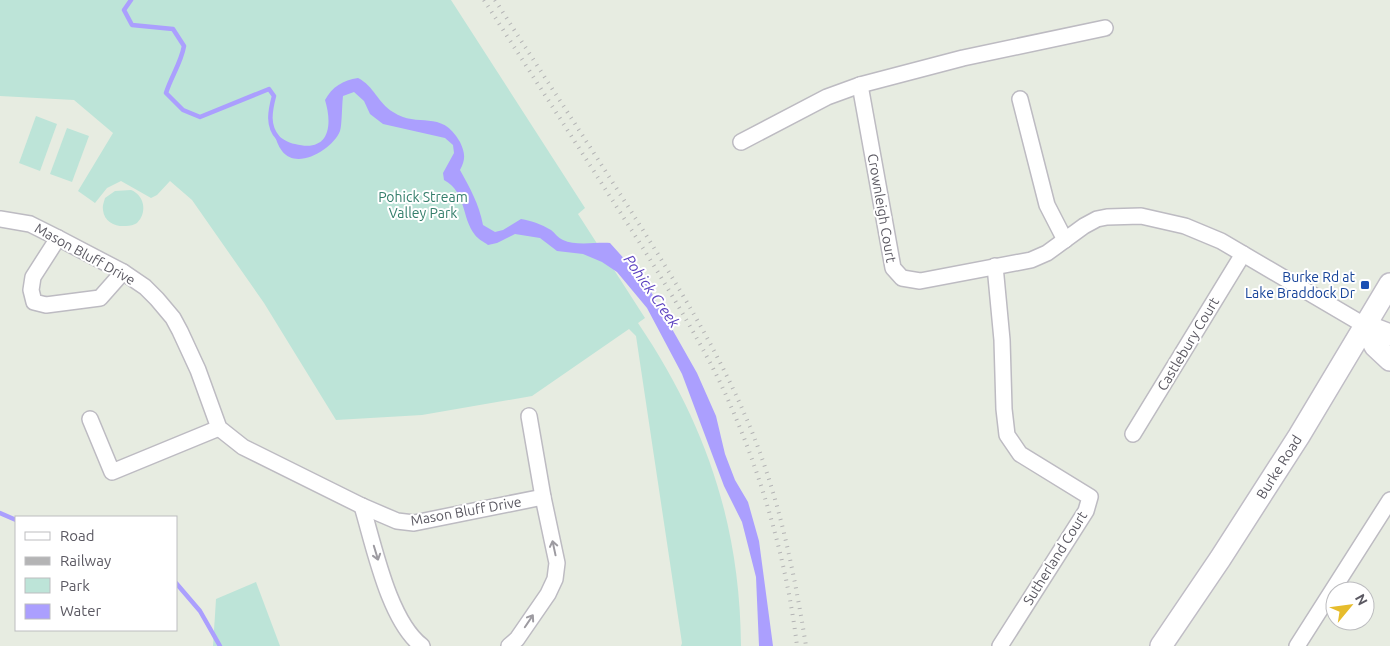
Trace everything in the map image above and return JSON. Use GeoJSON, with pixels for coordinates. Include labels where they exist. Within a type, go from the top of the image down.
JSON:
{"type":"FeatureCollection","features":[{"type":"Feature","properties":{"kind":"main road","name":"Burke Road"},"geometry":{"type":"LineString","coordinates":[[1161,646],[1220,559],[1299,436],[1390,284]]}},
{"type":"Feature","properties":{"kind":"main road"},"geometry":{"type":"LineString","coordinates":[[1364,325],[1390,335]]}},
{"type":"Feature","properties":{"kind":"main road"},"geometry":{"type":"LineString","coordinates":[[1364,325],[1375,346],[1390,360]]}},
{"type":"Feature","properties":{"kind":"street"},"geometry":{"type":"LineString","coordinates":[[741,142],[827,97],[860,85],[963,58],[1106,28]]}},
{"type":"Feature","properties":{"kind":"street","name":"Crownleigh Court"},"geometry":{"type":"LineString","coordinates":[[860,85],[892,268],[902,278],[920,281],[1031,260],[1046,253],[1097,219],[1108,216],[1140,216],[1185,226],[1206,233],[1364,325]]}},
{"type":"Feature","properties":{"kind":"street"},"geometry":{"type":"LineString","coordinates":[[1020,99],[1046,205],[1065,240]]}},
{"type":"Feature","properties":{"kind":"street","name":"Mason Bluff Drive"},"geometry":{"type":"LineString","coordinates":[[0,219],[30,224],[58,238],[122,272],[145,287],[158,299],[173,318],[198,370],[219,428],[243,446],[362,506],[397,521],[414,523],[543,497]]}},
{"type":"Feature","properties":{"kind":"street"},"geometry":{"type":"LineString","coordinates":[[58,238],[33,277],[31,290],[34,302],[46,304],[100,298],[122,272]]}},
{"type":"Feature","properties":{"kind":"street","name":"Castlebury Court"},"geometry":{"type":"LineString","coordinates":[[1133,434],[1243,254]]}},
{"type":"Feature","properties":{"kind":"street","name":"Sutherland Court"},"geometry":{"type":"LineString","coordinates":[[995,266],[1002,340],[1004,409],[1008,435],[1020,454],[1090,497],[1086,511],[1000,646]]}},
{"type":"Feature","properties":{"kind":"street"},"geometry":{"type":"LineString","coordinates":[[509,646],[517,639],[548,594],[555,579],[557,563],[529,416]]}},
{"type":"Feature","properties":{"kind":"street"},"geometry":{"type":"LineString","coordinates":[[90,419],[112,472],[219,428]]}},
{"type":"Feature","properties":{"kind":"street"},"geometry":{"type":"LineString","coordinates":[[1297,646],[1390,500]]}},
{"type":"Feature","properties":{"kind":"street"},"geometry":{"type":"LineString","coordinates":[[362,506],[392,605],[415,641],[422,646]]}},
{"type":"Feature","properties":{"kind":"green space","name":"Pohick Stream Valley Park"},"geometry":{"type":"Polygon","coordinates":[[[0,0],[451,0],[585,208],[578,214],[645,318],[638,323],[683,399],[715,477],[726,517],[734,558],[739,601],[741,646],[681,646],[636,336],[629,329],[532,396],[422,415],[336,420],[264,303],[192,200],[170,181],[157,195],[151,198],[121,181],[107,188],[95,203],[78,191],[113,133],[74,100],[0,96],[0,0]]]}},
{"type":"Feature","properties":{"kind":"green space"},"geometry":{"type":"Polygon","coordinates":[[[36,116],[57,124],[40,171],[19,163],[36,116]]]}},
{"type":"Feature","properties":{"kind":"green space"},"geometry":{"type":"Polygon","coordinates":[[[67,128],[89,136],[72,182],[50,174],[67,128]]]}},
{"type":"Feature","properties":{"kind":"green space"},"geometry":{"type":"Polygon","coordinates":[[[131,190],[142,200],[143,214],[140,219],[137,223],[129,226],[118,226],[108,221],[103,207],[105,198],[115,191],[131,190]]]}},
{"type":"Feature","properties":{"kind":"green space"},"geometry":{"type":"Polygon","coordinates":[[[256,582],[280,646],[213,646],[216,599],[256,582]]]}},
{"type":"Feature","properties":{"kind":"water"},"geometry":{"type":"Polygon","coordinates":[[[358,78],[368,85],[383,104],[393,112],[402,117],[437,122],[445,125],[453,132],[460,142],[464,153],[460,170],[477,203],[483,225],[495,232],[503,230],[521,219],[544,226],[568,242],[610,243],[646,283],[697,373],[716,416],[725,454],[735,480],[748,502],[759,541],[773,646],[759,646],[756,577],[742,522],[724,486],[682,374],[647,308],[617,272],[602,262],[583,254],[557,251],[540,238],[515,234],[497,243],[488,245],[475,235],[467,221],[457,192],[444,180],[443,173],[454,153],[453,145],[445,138],[383,124],[370,114],[364,101],[354,92],[343,96],[341,129],[336,138],[323,151],[305,158],[296,159],[289,157],[282,151],[274,133],[287,141],[306,146],[315,145],[322,141],[328,128],[325,100],[338,85],[358,78]]]}},
{"type":"Feature","properties":{"kind":"waterway","name":"Pohick Creek"},"geometry":{"type":"LineString","coordinates":[[131,0],[124,10],[132,25],[173,29],[184,46],[166,93],[183,110],[200,117],[269,89],[274,96],[271,123],[278,138]]}},
{"type":"Feature","properties":{"kind":"waterway"},"geometry":{"type":"LineString","coordinates":[[0,513],[15,520]]}},
{"type":"Feature","properties":{"kind":"waterway"},"geometry":{"type":"LineString","coordinates":[[178,585],[200,611],[220,646]]}},
{"type":"Feature","properties":{"kind":"railway"},"geometry":{"type":"LineString","coordinates":[[484,0],[646,254],[689,324],[715,372],[744,437],[767,506],[785,576],[797,646]]}},
{"type":"Feature","properties":{"kind":"railway"},"geometry":{"type":"LineString","coordinates":[[495,0],[666,267],[711,345],[738,399],[760,453],[777,507],[791,562],[806,646]]}},
{"type":"Feature","properties":{"kind":"place","name":"Burke Rd at Lake Braddock Dr"},"geometry":{"type":"Point","coordinates":[1365,285]}}]}
